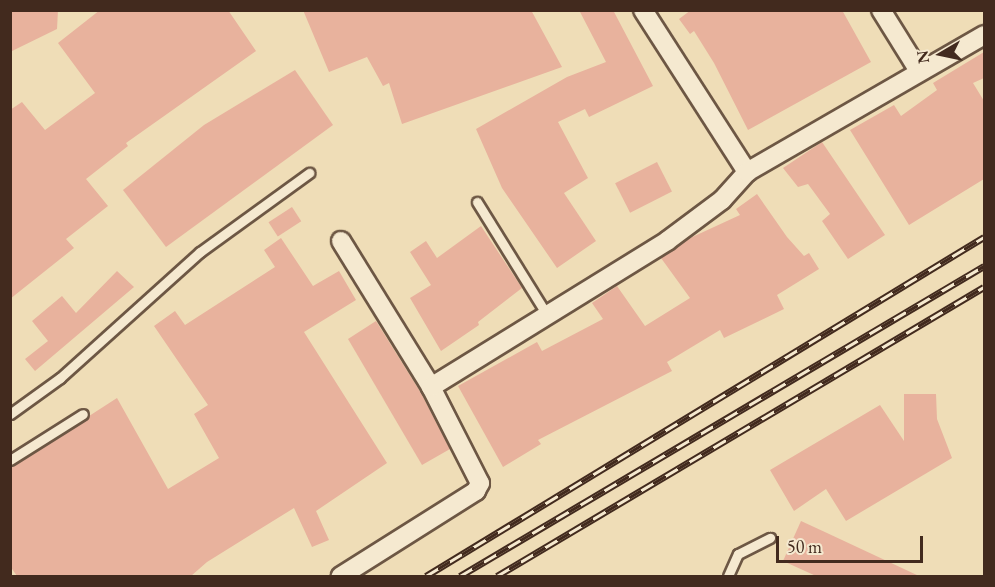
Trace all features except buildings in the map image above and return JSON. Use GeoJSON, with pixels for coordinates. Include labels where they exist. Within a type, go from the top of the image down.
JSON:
{"type":"FeatureCollection","features":[{"type":"Feature","properties":{"kind":"street"},"geometry":{"type":"LineString","coordinates":[[644,10],[747,172]]}},
{"type":"Feature","properties":{"kind":"street"},"geometry":{"type":"LineString","coordinates":[[881,10],[919,71]]}},
{"type":"Feature","properties":{"kind":"street"},"geometry":{"type":"LineString","coordinates":[[431,387],[667,241],[722,200],[747,172],[984,35]]}},
{"type":"Feature","properties":{"kind":"street"},"geometry":{"type":"LineString","coordinates":[[341,241],[431,387],[480,483],[476,490],[341,576]]}},
{"type":"Feature","properties":{"kind":"lane"},"geometry":{"type":"LineString","coordinates":[[10,414],[60,378],[200,252],[309,173]]}},
{"type":"Feature","properties":{"kind":"lane"},"geometry":{"type":"LineString","coordinates":[[477,202],[547,315]]}},
{"type":"Feature","properties":{"kind":"lane"},"geometry":{"type":"LineString","coordinates":[[10,460],[83,414]]}},
{"type":"Feature","properties":{"kind":"lane"},"geometry":{"type":"LineString","coordinates":[[728,576],[738,554],[770,538]]}},
{"type":"Feature","properties":{"kind":"railway"},"geometry":{"type":"LineString","coordinates":[[426,576],[984,237]]}},
{"type":"Feature","properties":{"kind":"railway"},"geometry":{"type":"LineString","coordinates":[[460,576],[984,266]]}},
{"type":"Feature","properties":{"kind":"railway"},"geometry":{"type":"LineString","coordinates":[[497,576],[984,287]]}}]}
